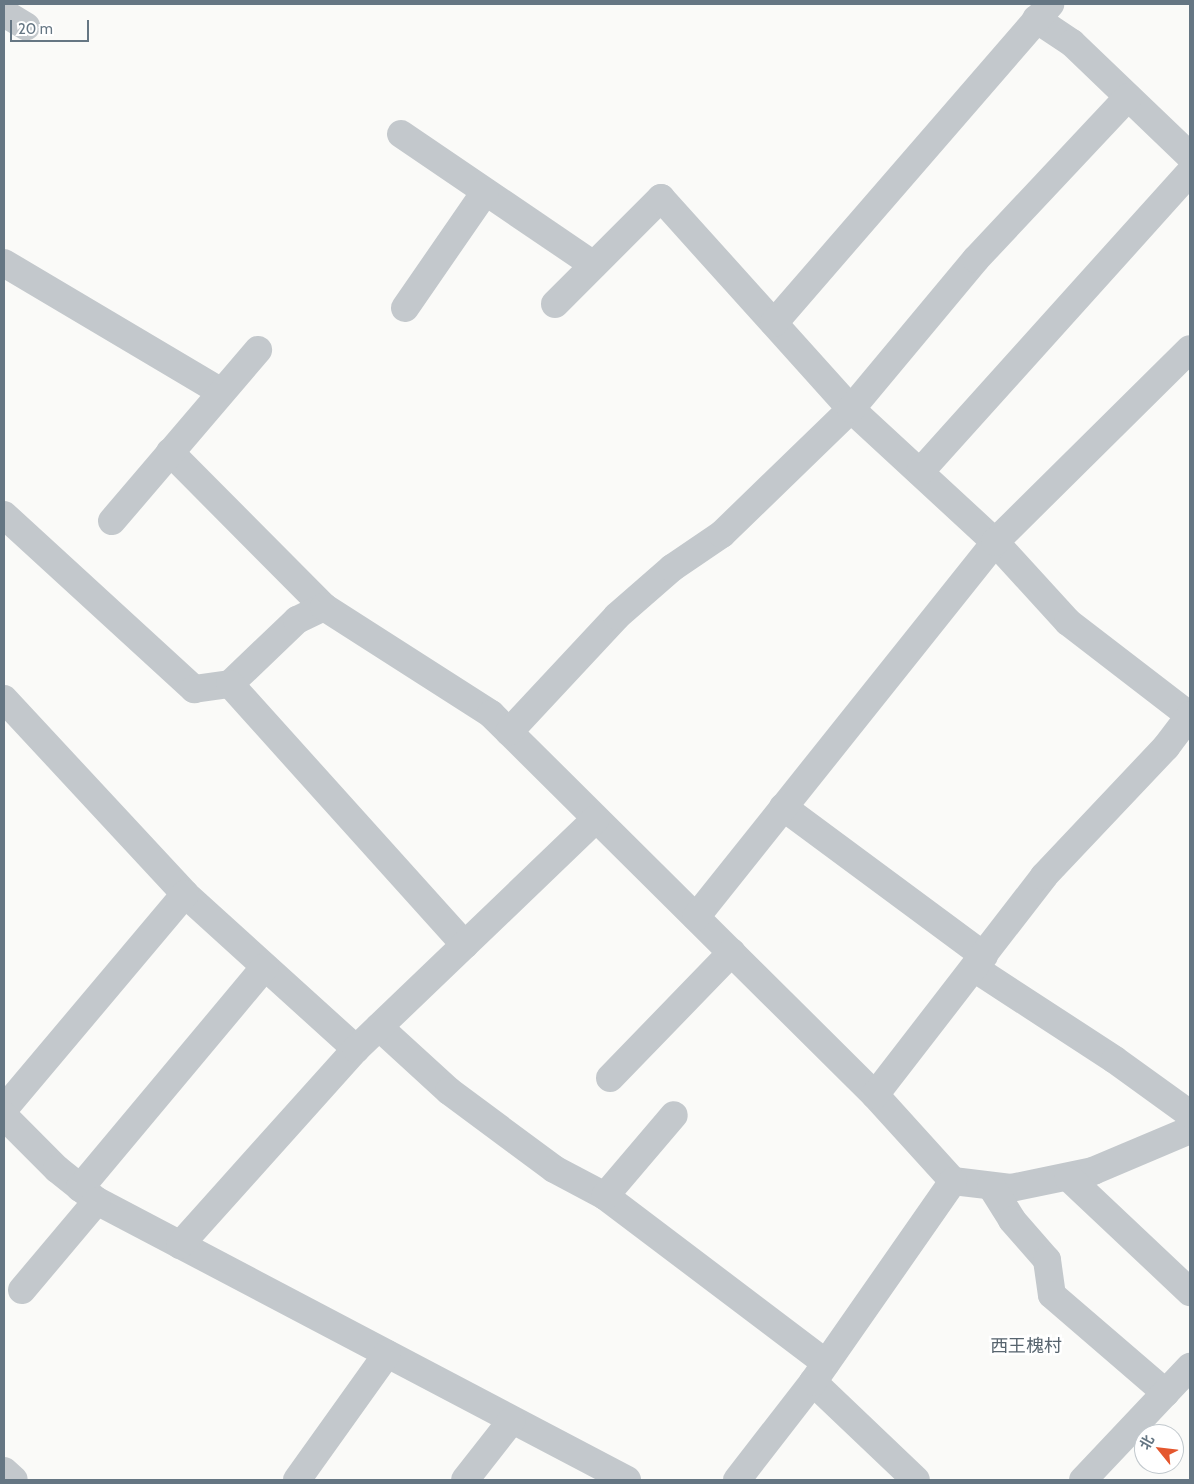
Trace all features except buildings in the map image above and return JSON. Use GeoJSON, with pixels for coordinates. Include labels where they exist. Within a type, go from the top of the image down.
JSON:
{"type":"FeatureCollection","features":[{"type":"Feature","properties":{"kind":"street"},"geometry":{"type":"LineString","coordinates":[[774,323],[1043,12],[1072,44],[1190,156]]}},
{"type":"Feature","properties":{"kind":"street"},"geometry":{"type":"LineString","coordinates":[[510,732],[617,616],[672,568],[722,534],[851,409],[976,259],[1128,97]]}},
{"type":"Feature","properties":{"kind":"street"},"geometry":{"type":"LineString","coordinates":[[401,134],[594,265]]}},
{"type":"Feature","properties":{"kind":"street"},"geometry":{"type":"LineString","coordinates":[[920,472],[1190,172]]}},
{"type":"Feature","properties":{"kind":"street"},"geometry":{"type":"LineString","coordinates":[[405,308],[485,192]]}},
{"type":"Feature","properties":{"kind":"street"},"geometry":{"type":"LineString","coordinates":[[555,304],[661,198],[851,409],[995,542],[1068,622],[1190,716],[1166,747],[1044,876],[875,1094]]}},
{"type":"Feature","properties":{"kind":"street"},"geometry":{"type":"LineString","coordinates":[[4,263],[221,392]]}},
{"type":"Feature","properties":{"kind":"street"},"geometry":{"type":"LineString","coordinates":[[112,521],[258,350]]}},
{"type":"Feature","properties":{"kind":"street"},"geometry":{"type":"LineString","coordinates":[[696,917],[995,542],[1190,350]]}},
{"type":"Feature","properties":{"kind":"street"},"geometry":{"type":"LineString","coordinates":[[170,452],[324,607],[491,714],[875,1094],[953,1180],[1011,1188],[1094,1171],[1190,1130]]}},
{"type":"Feature","properties":{"kind":"street"},"geometry":{"type":"LineString","coordinates":[[4,515],[194,689],[230,684],[297,620],[324,607]]}},
{"type":"Feature","properties":{"kind":"street"},"geometry":{"type":"LineString","coordinates":[[230,684],[465,944]]}},
{"type":"Feature","properties":{"kind":"street"},"geometry":{"type":"LineString","coordinates":[[4,699],[185,894],[356,1049]]}},
{"type":"Feature","properties":{"kind":"street"},"geometry":{"type":"LineString","coordinates":[[783,807],[979,962],[1190,1114]]}},
{"type":"Feature","properties":{"kind":"street"},"geometry":{"type":"LineString","coordinates":[[180,1245],[356,1049],[596,819]]}},
{"type":"Feature","properties":{"kind":"street"},"geometry":{"type":"LineString","coordinates":[[4,1109],[185,894]]}},
{"type":"Feature","properties":{"kind":"street"},"geometry":{"type":"LineString","coordinates":[[610,1078],[732,952]]}},
{"type":"Feature","properties":{"kind":"street"},"geometry":{"type":"LineString","coordinates":[[22,1290],[88,1194],[265,967]]}},
{"type":"Feature","properties":{"kind":"street"},"geometry":{"type":"LineString","coordinates":[[379,1027],[449,1091],[554,1168],[605,1196],[820,1372],[916,1480]]}},
{"type":"Feature","properties":{"kind":"street"},"geometry":{"type":"LineString","coordinates":[[605,1196],[674,1115]]}},
{"type":"Feature","properties":{"kind":"street"},"geometry":{"type":"LineString","coordinates":[[4,1116],[88,1194],[180,1245],[621,1479]]}},
{"type":"Feature","properties":{"kind":"street"},"geometry":{"type":"LineString","coordinates":[[1068,1176],[1190,1292]]}},
{"type":"Feature","properties":{"kind":"street"},"geometry":{"type":"LineString","coordinates":[[737,1480],[820,1372],[953,1180]]}},
{"type":"Feature","properties":{"kind":"street"},"geometry":{"type":"LineString","coordinates":[[992,1186],[1012,1220],[1046,1260],[1052,1295],[1166,1393]]}},
{"type":"Feature","properties":{"kind":"street"},"geometry":{"type":"LineString","coordinates":[[297,1480],[387,1354]]}},
{"type":"Feature","properties":{"kind":"street"},"geometry":{"type":"LineString","coordinates":[[1083,1480],[1190,1367]]}},
{"type":"Feature","properties":{"kind":"street"},"geometry":{"type":"LineString","coordinates":[[465,1480],[512,1420]]}},
{"type":"Feature","properties":{"kind":"street"},"geometry":{"type":"LineString","coordinates":[[4,1471],[14,1480]]}},
{"type":"Feature","properties":{"kind":"district","name":"西王槐村"},"geometry":{"type":"Point","coordinates":[1026,1346]}}]}
